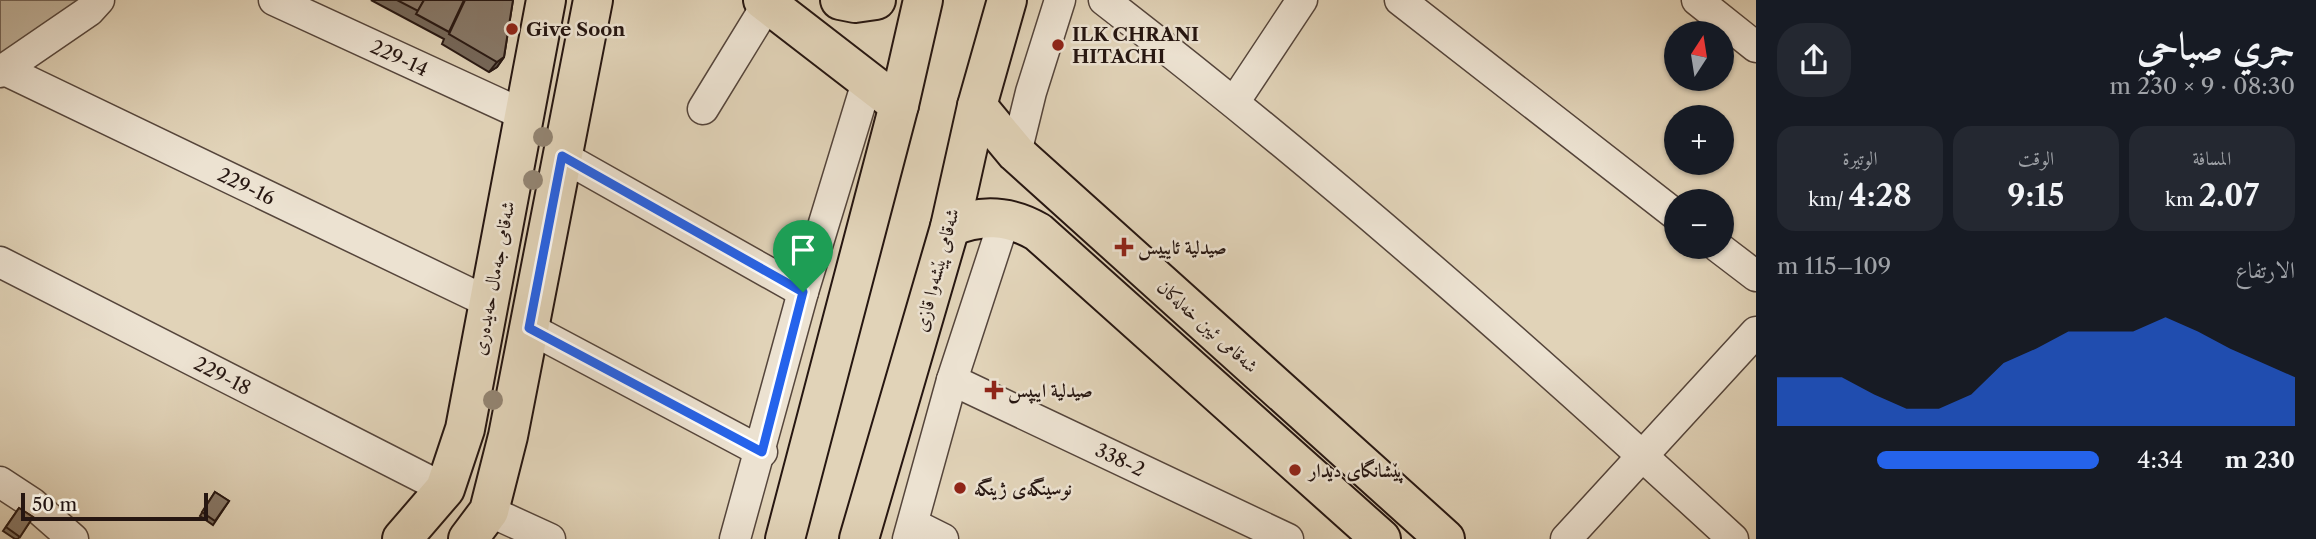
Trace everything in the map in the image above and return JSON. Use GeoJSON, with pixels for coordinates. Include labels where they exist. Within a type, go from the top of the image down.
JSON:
{"type":"FeatureCollection","features":[{"type":"Feature","properties":{"kind":"main road","name":"شەقامی جەمال حەیدەری"},"geometry":{"type":"LineString","coordinates":[[402,539],[445,489],[465,429],[546,0]]}},
{"type":"Feature","properties":{"kind":"main road"},"geometry":{"type":"LineString","coordinates":[[479,525],[508,436],[593,0]]}},
{"type":"Feature","properties":{"kind":"main road"},"geometry":{"type":"LineString","coordinates":[[840,0],[855,3],[876,0]]}},
{"type":"Feature","properties":{"kind":"main road"},"geometry":{"type":"LineString","coordinates":[[785,539],[899,105],[923,0]]}},
{"type":"Feature","properties":{"kind":"main road","name":"شەقامی پێشەوا قازی"},"geometry":{"type":"LineString","coordinates":[[859,539],[950,227],[977,106],[1007,0]]}},
{"type":"Feature","properties":{"kind":"main road"},"geometry":{"type":"LineString","coordinates":[[766,2],[899,105]]}},
{"type":"Feature","properties":{"kind":"main road","name":"شەقامی ئیبن خەلەکان"},"geometry":{"type":"LineString","coordinates":[[977,106],[1016,153],[1445,539]]}},
{"type":"Feature","properties":{"kind":"main road"},"geometry":{"type":"LineString","coordinates":[[950,227],[979,218],[1004,218],[1022,222],[1038,232],[1381,539]]}},
{"type":"Feature","properties":{"kind":"main road"},"geometry":{"type":"LineString","coordinates":[[503,224],[546,235]]}},
{"type":"Feature","properties":{"kind":"street"},"geometry":{"type":"LineString","coordinates":[[3,71],[89,11],[99,0]]}},
{"type":"Feature","properties":{"kind":"street","name":"229-14"},"geometry":{"type":"LineString","coordinates":[[274,0],[524,115]]}},
{"type":"Feature","properties":{"kind":"street"},"geometry":{"type":"LineString","coordinates":[[1016,153],[1031,92],[1060,0]]}},
{"type":"Feature","properties":{"kind":"street"},"geometry":{"type":"LineString","coordinates":[[1104,0],[1235,101],[1644,457],[1733,539]]}},
{"type":"Feature","properties":{"kind":"street"},"geometry":{"type":"LineString","coordinates":[[1235,101],[1302,0]]}},
{"type":"Feature","properties":{"kind":"street"},"geometry":{"type":"LineString","coordinates":[[1400,0],[1664,206]]}},
{"type":"Feature","properties":{"kind":"street"},"geometry":{"type":"LineString","coordinates":[[1697,0],[1756,47]]}},
{"type":"Feature","properties":{"kind":"street"},"geometry":{"type":"LineString","coordinates":[[703,110],[766,2]]}},
{"type":"Feature","properties":{"kind":"street","name":"229-16"},"geometry":{"type":"LineString","coordinates":[[3,71],[488,302]]}},
{"type":"Feature","properties":{"kind":"street"},"geometry":{"type":"LineString","coordinates":[[735,539],[762,452],[803,292],[867,82]]}},
{"type":"Feature","properties":{"kind":"street"},"geometry":{"type":"LineString","coordinates":[[562,156],[803,292]]}},
{"type":"Feature","properties":{"kind":"street"},"geometry":{"type":"LineString","coordinates":[[943,539],[910,532],[952,380],[1004,218]]}},
{"type":"Feature","properties":{"kind":"street"},"geometry":{"type":"LineString","coordinates":[[1734,259],[1756,276]]}},
{"type":"Feature","properties":{"kind":"street","name":"229-18"},"geometry":{"type":"LineString","coordinates":[[0,262],[445,489]]}},
{"type":"Feature","properties":{"kind":"street"},"geometry":{"type":"LineString","coordinates":[[529,328],[762,452]]}},
{"type":"Feature","properties":{"kind":"street"},"geometry":{"type":"LineString","coordinates":[[1566,539],[1756,332]]}},
{"type":"Feature","properties":{"kind":"street","name":"338-2"},"geometry":{"type":"LineString","coordinates":[[952,380],[1288,539]]}},
{"type":"Feature","properties":{"kind":"street"},"geometry":{"type":"LineString","coordinates":[[0,482],[32,503],[73,539]]}},
{"type":"Feature","properties":{"kind":"street"},"geometry":{"type":"LineString","coordinates":[[479,525],[550,539]]}},
{"type":"Feature","properties":{"kind":"shaded area"},"geometry":{"type":"Polygon","coordinates":[[[0,0],[80,0],[0,55],[0,0]]]}},
{"type":"Feature","properties":{"kind":"building"},"geometry":{"type":"Polygon","coordinates":[[[397,0],[424,0],[418,11],[397,0]]]}},
{"type":"Feature","properties":{"kind":"building"},"geometry":{"type":"Polygon","coordinates":[[[424,0],[464,0],[449,32],[416,14],[424,0]]]}},
{"type":"Feature","properties":{"kind":"building"},"geometry":{"type":"Polygon","coordinates":[[[465,0],[513,0],[504,57],[497,62],[449,34],[465,0]]]}},
{"type":"Feature","properties":{"kind":"building"},"geometry":{"type":"Polygon","coordinates":[[[215,492],[229,501],[215,521],[202,512],[215,492]]]}},
{"type":"Feature","properties":{"kind":"building"},"geometry":{"type":"Polygon","coordinates":[[[19,508],[33,517],[20,537],[6,527],[19,508]]]}},
{"type":"Feature","properties":{"kind":"place","name":"Give Soon"},"geometry":{"type":"Point","coordinates":[512,29]}},
{"type":"Feature","properties":{"kind":"place","name":"ILK CHRANI HITACHI"},"geometry":{"type":"Point","coordinates":[1058,45]}},
{"type":"Feature","properties":{"kind":"place","name":"صيدلية ئايبيس"},"geometry":{"type":"Point","coordinates":[1124,247]}},
{"type":"Feature","properties":{"kind":"place","name":"صيدلية ایبپس"},"geometry":{"type":"Point","coordinates":[994,390]}},
{"type":"Feature","properties":{"kind":"place","name":"پێشانگای دیدار"},"geometry":{"type":"Point","coordinates":[1295,470]}},
{"type":"Feature","properties":{"kind":"place","name":"نوسینگەی ژینگە"},"geometry":{"type":"Point","coordinates":[960,488]}},
{"type":"Feature","properties":{"kind":"route"},"geometry":{"type":"LineString","coordinates":[[562,156],[803,292],[762,452],[529,328],[562,156]]}}]}
